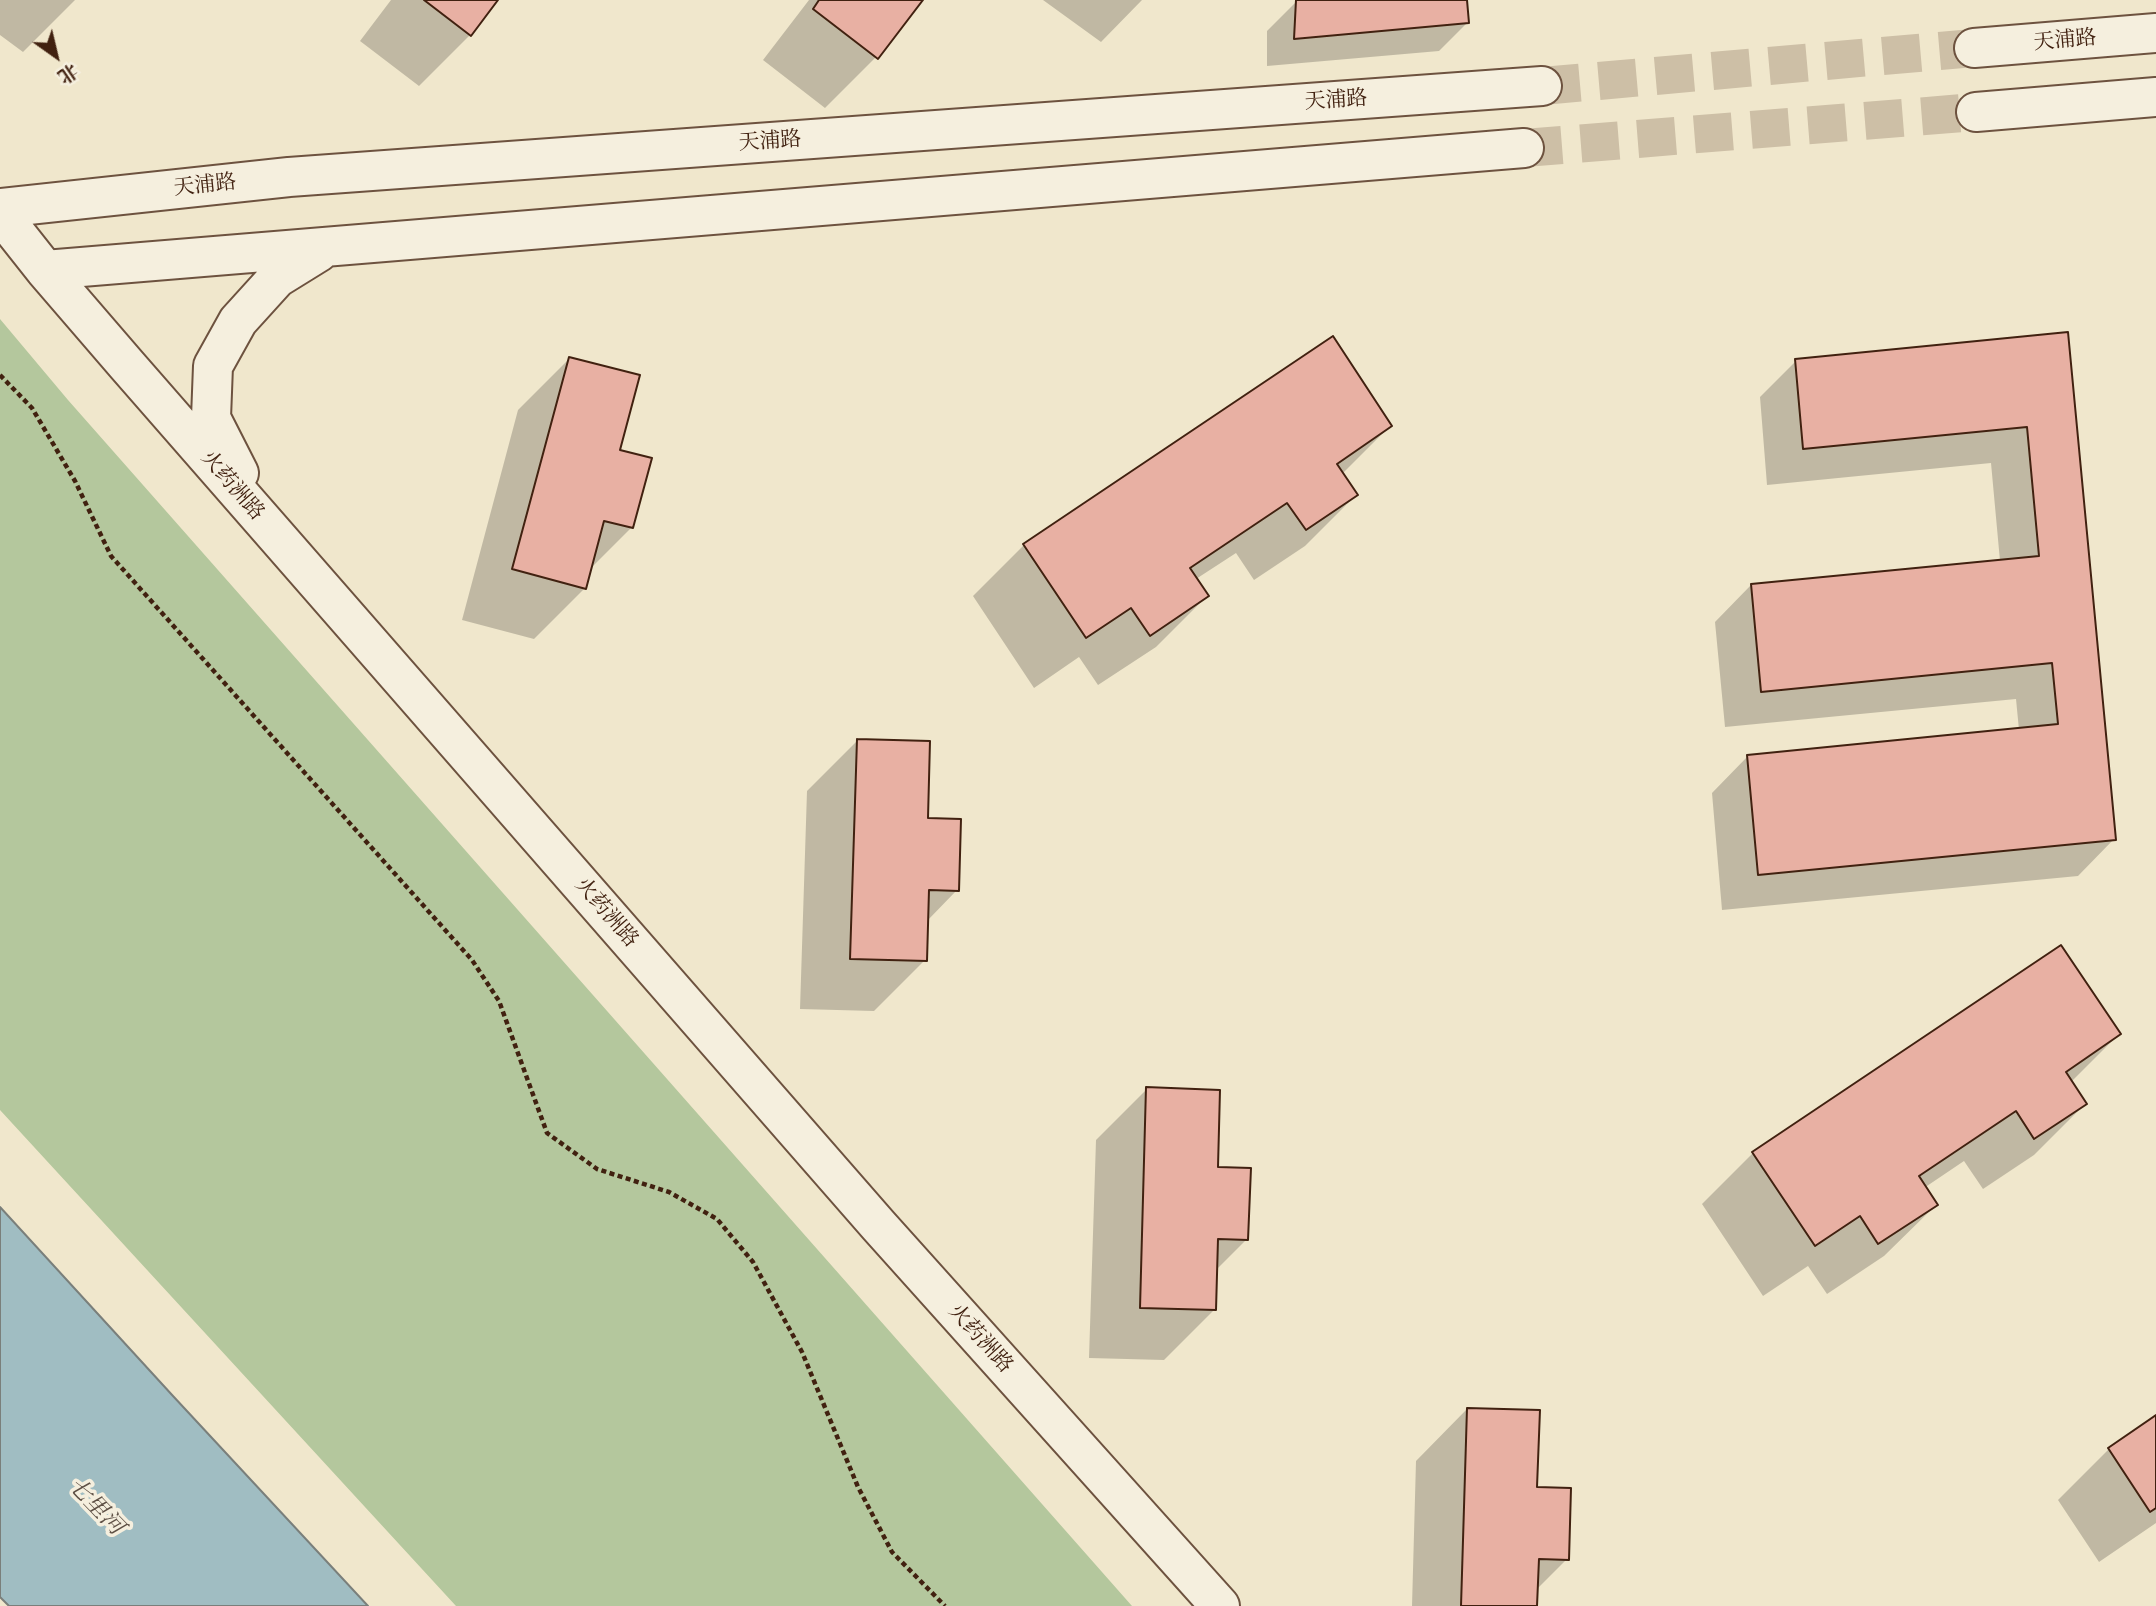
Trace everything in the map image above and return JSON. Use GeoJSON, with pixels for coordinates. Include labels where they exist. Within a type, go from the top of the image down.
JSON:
{"type":"FeatureCollection","features":[{"type":"Feature","properties":{"kind":"street","name":"天浦路"},"geometry":{"type":"LineString","coordinates":[[1974,48],[2156,33]]}},
{"type":"Feature","properties":{"kind":"street","name":"天浦路"},"geometry":{"type":"LineString","coordinates":[[0,210],[289,177],[1542,86]]}},
{"type":"Feature","properties":{"kind":"street"},"geometry":{"type":"LineString","coordinates":[[1976,112],[2156,97]]}},
{"type":"Feature","properties":{"kind":"street"},"geometry":{"type":"LineString","coordinates":[[45,270],[1524,148]]}},
{"type":"Feature","properties":{"kind":"street","name":"火药洲路"},"geometry":{"type":"LineString","coordinates":[[0,210],[45,270],[879,1226],[1220,1606]]}},
{"type":"Feature","properties":{"kind":"street"},"geometry":{"type":"LineString","coordinates":[[266,524],[211,418],[213,366],[238,321],[277,278],[326,248]]}},
{"type":"Feature","properties":{"kind":"path"},"geometry":{"type":"LineString","coordinates":[[0,375],[32,408],[75,481],[111,556],[472,960],[499,1001],[547,1133],[597,1170],[669,1192],[717,1219],[753,1262],[802,1352],[858,1488],[892,1552],[946,1606]]}},
{"type":"Feature","properties":{"kind":"green space"},"geometry":{"type":"Polygon","coordinates":[[[0,319],[68,400],[1132,1606],[456,1606],[0,1110],[0,319]]]}},
{"type":"Feature","properties":{"kind":"water","name":"七里河"},"geometry":{"type":"Polygon","coordinates":[[[0,1207],[368,1606],[9,1606],[0,1597],[0,1207]]]}},
{"type":"Feature","properties":{"kind":"building"},"geometry":{"type":"Polygon","coordinates":[[[424,0],[498,0],[471,36],[424,0]]]}},
{"type":"Feature","properties":{"kind":"building"},"geometry":{"type":"Polygon","coordinates":[[[819,0],[923,0],[878,59],[813,9],[819,0]]]}},
{"type":"Feature","properties":{"kind":"building"},"geometry":{"type":"Polygon","coordinates":[[[1296,0],[1467,0],[1469,23],[1294,39],[1296,0]]]}},
{"type":"Feature","properties":{"kind":"building"},"geometry":{"type":"Polygon","coordinates":[[[2068,332],[2116,840],[1758,875],[1747,755],[2058,724],[2052,663],[1761,692],[1751,584],[2039,556],[2027,427],[1803,449],[1795,359],[2068,332]]]}},
{"type":"Feature","properties":{"kind":"building"},"geometry":{"type":"Polygon","coordinates":[[[1333,336],[1392,426],[1337,464],[1358,495],[1306,530],[1287,503],[1190,568],[1209,596],[1150,636],[1131,608],[1086,638],[1023,544],[1333,336]]]}},
{"type":"Feature","properties":{"kind":"building"},"geometry":{"type":"Polygon","coordinates":[[[569,357],[640,375],[620,450],[652,458],[633,528],[604,521],[586,589],[512,569],[569,357]]]}},
{"type":"Feature","properties":{"kind":"building"},"geometry":{"type":"Polygon","coordinates":[[[857,739],[930,741],[928,818],[961,819],[959,891],[929,890],[927,961],[850,959],[857,739]]]}},
{"type":"Feature","properties":{"kind":"building"},"geometry":{"type":"Polygon","coordinates":[[[2061,945],[2121,1034],[2066,1072],[2087,1104],[2034,1139],[2016,1111],[1919,1176],[1938,1205],[1878,1244],[1860,1216],[1815,1246],[1752,1152],[2061,945]]]}},
{"type":"Feature","properties":{"kind":"building"},"geometry":{"type":"Polygon","coordinates":[[[1146,1087],[1220,1090],[1218,1167],[1251,1168],[1248,1240],[1218,1239],[1216,1310],[1140,1308],[1146,1087]]]}},
{"type":"Feature","properties":{"kind":"building"},"geometry":{"type":"Polygon","coordinates":[[[1467,1408],[1540,1410],[1537,1487],[1571,1488],[1569,1560],[1539,1559],[1537,1606],[1461,1606],[1467,1408]]]}},
{"type":"Feature","properties":{"kind":"building"},"geometry":{"type":"Polygon","coordinates":[[[2156,1415],[2156,1508],[2150,1512],[2108,1448],[2156,1415]]]}},
{"type":"Feature","properties":{"kind":"tunnel"},"geometry":{"type":"LineString","coordinates":[[1542,86],[1974,48]]}},
{"type":"Feature","properties":{"kind":"tunnel"},"geometry":{"type":"LineString","coordinates":[[1524,148],[1976,112]]}}]}
